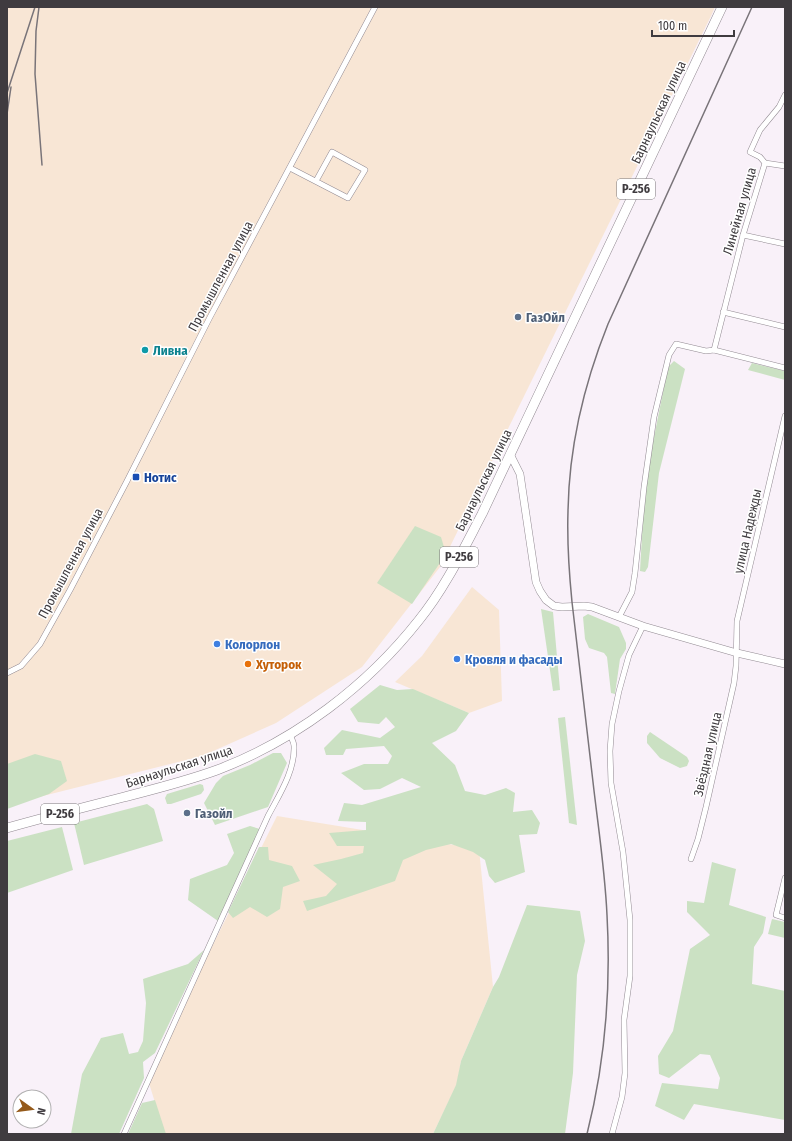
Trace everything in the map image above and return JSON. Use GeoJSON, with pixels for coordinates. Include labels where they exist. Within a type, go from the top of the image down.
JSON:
{"type":"FeatureCollection","features":[{"type":"Feature","properties":{"kind":"highway","name":"Барнаульская улица"},"geometry":{"type":"LineString","coordinates":[[7,828],[199,776],[258,752],[290,734],[326,710],[358,684],[394,650],[420,620],[450,574],[478,520],[722,7]]}},
{"type":"Feature","properties":{"kind":"street","name":"Промышленная улица"},"geometry":{"type":"LineString","coordinates":[[7,673],[21,666],[40,644],[127,481],[209,319],[375,7]]}},
{"type":"Feature","properties":{"kind":"street","name":"Линейная улица"},"geometry":{"type":"LineString","coordinates":[[714,350],[743,235],[765,163],[760,157],[750,152],[760,130],[779,107],[785,95]]}},
{"type":"Feature","properties":{"kind":"street"},"geometry":{"type":"LineString","coordinates":[[290,168],[348,198],[365,170],[332,152],[316,181]]}},
{"type":"Feature","properties":{"kind":"street"},"geometry":{"type":"LineString","coordinates":[[765,163],[785,166]]}},
{"type":"Feature","properties":{"kind":"street"},"geometry":{"type":"LineString","coordinates":[[743,235],[785,244]]}},
{"type":"Feature","properties":{"kind":"street"},"geometry":{"type":"LineString","coordinates":[[723,312],[785,327]]}},
{"type":"Feature","properties":{"kind":"street"},"geometry":{"type":"LineString","coordinates":[[619,617],[632,592],[654,417],[669,355],[676,344],[706,351],[714,350],[785,368]]}},
{"type":"Feature","properties":{"kind":"street","name":"улица Надежды"},"geometry":{"type":"LineString","coordinates":[[737,653],[737,621],[785,416]]}},
{"type":"Feature","properties":{"kind":"street"},"geometry":{"type":"LineString","coordinates":[[510,454],[520,474],[536,582],[546,600],[554,606],[592,607],[643,626],[737,653],[785,664]]}},
{"type":"Feature","properties":{"kind":"street"},"geometry":{"type":"LineString","coordinates":[[612,1134],[622,1097],[625,1072],[624,1020],[630,976],[630,920],[623,852],[611,783],[610,751],[612,724],[619,691],[629,655],[643,626]]}},
{"type":"Feature","properties":{"kind":"street","name":"Звёздная улица"},"geometry":{"type":"LineString","coordinates":[[691,859],[698,839],[722,738],[734,683],[737,653]]}},
{"type":"Feature","properties":{"kind":"street"},"geometry":{"type":"LineString","coordinates":[[124,1134],[268,816],[289,775],[293,758],[294,744],[290,734]]}},
{"type":"Feature","properties":{"kind":"street"},"geometry":{"type":"LineString","coordinates":[[785,878],[776,915],[785,918]]}},
{"type":"Feature","properties":{"kind":"shaded area"},"geometry":{"type":"Polygon","coordinates":[[[7,7],[715,7],[440,567],[362,667],[276,723],[202,756],[7,805],[7,7]]]}},
{"type":"Feature","properties":{"kind":"shaded area"},"geometry":{"type":"Polygon","coordinates":[[[472,587],[499,610],[502,701],[469,713],[395,682],[422,656],[472,587]]]}},
{"type":"Feature","properties":{"kind":"shaded area"},"geometry":{"type":"Polygon","coordinates":[[[277,816],[479,849],[493,987],[461,1061],[457,1084],[433,1134],[165,1134],[147,1077],[277,816]]]}},
{"type":"Feature","properties":{"kind":"green space"},"geometry":{"type":"Polygon","coordinates":[[[674,361],[685,369],[659,473],[648,567],[645,572],[640,571],[645,482],[668,367],[674,361]]]}},
{"type":"Feature","properties":{"kind":"green space"},"geometry":{"type":"Polygon","coordinates":[[[752,363],[785,371],[785,380],[748,370],[752,363]]]}},
{"type":"Feature","properties":{"kind":"green space"},"geometry":{"type":"Polygon","coordinates":[[[415,526],[441,537],[446,554],[412,604],[377,583],[415,526]]]}},
{"type":"Feature","properties":{"kind":"green space"},"geometry":{"type":"Polygon","coordinates":[[[541,609],[553,612],[560,690],[553,691],[541,609]]]}},
{"type":"Feature","properties":{"kind":"green space"},"geometry":{"type":"Polygon","coordinates":[[[588,614],[619,627],[626,643],[626,649],[620,659],[615,694],[611,693],[607,657],[604,653],[589,648],[585,639],[583,617],[588,614]]]}},
{"type":"Feature","properties":{"kind":"green space"},"geometry":{"type":"Polygon","coordinates":[[[380,685],[397,690],[413,689],[469,713],[456,731],[432,743],[455,765],[465,791],[485,795],[506,788],[515,793],[513,812],[532,810],[540,823],[537,834],[519,835],[525,872],[495,883],[489,876],[485,860],[473,852],[451,844],[426,850],[403,860],[395,881],[307,911],[303,901],[326,896],[337,884],[313,865],[363,853],[364,846],[337,846],[329,833],[366,830],[366,822],[338,821],[344,803],[362,805],[421,787],[402,778],[380,789],[364,790],[341,773],[364,764],[388,764],[392,756],[384,746],[346,749],[343,755],[326,755],[324,748],[342,730],[380,738],[395,727],[386,717],[379,724],[358,722],[350,709],[380,685]]]}},
{"type":"Feature","properties":{"kind":"green space"},"geometry":{"type":"Polygon","coordinates":[[[565,717],[577,825],[569,823],[558,718],[565,717]]]}},
{"type":"Feature","properties":{"kind":"green space"},"geometry":{"type":"Polygon","coordinates":[[[650,732],[687,757],[689,761],[687,766],[680,768],[660,758],[647,743],[647,736],[650,732]]]}},
{"type":"Feature","properties":{"kind":"green space"},"geometry":{"type":"Polygon","coordinates":[[[273,753],[281,753],[287,763],[268,807],[215,825],[204,803],[216,783],[223,776],[250,765],[273,753]]]}},
{"type":"Feature","properties":{"kind":"green space"},"geometry":{"type":"Polygon","coordinates":[[[35,754],[61,761],[67,781],[49,794],[7,809],[7,764],[35,754]]]}},
{"type":"Feature","properties":{"kind":"green space"},"geometry":{"type":"Polygon","coordinates":[[[200,784],[203,785],[204,790],[201,794],[167,804],[165,798],[167,794],[200,784]]]}},
{"type":"Feature","properties":{"kind":"green space"},"geometry":{"type":"Polygon","coordinates":[[[147,804],[154,809],[163,841],[84,865],[74,823],[147,804]]]}},
{"type":"Feature","properties":{"kind":"green space"},"geometry":{"type":"Polygon","coordinates":[[[250,826],[260,829],[218,921],[188,900],[190,879],[227,865],[234,853],[227,834],[250,826]]]}},
{"type":"Feature","properties":{"kind":"green space"},"geometry":{"type":"Polygon","coordinates":[[[62,827],[73,870],[7,893],[7,841],[62,827]]]}},
{"type":"Feature","properties":{"kind":"green space"},"geometry":{"type":"Polygon","coordinates":[[[259,847],[268,847],[269,860],[292,866],[300,881],[283,887],[280,909],[267,917],[250,907],[233,918],[228,912],[259,847]]]}},
{"type":"Feature","properties":{"kind":"green space"},"geometry":{"type":"Polygon","coordinates":[[[712,862],[736,869],[729,905],[766,917],[763,933],[754,947],[752,984],[785,991],[785,1120],[694,1104],[684,1120],[655,1106],[662,1083],[718,1089],[720,1078],[710,1055],[700,1054],[669,1078],[659,1074],[658,1056],[673,1031],[690,949],[710,935],[687,912],[687,901],[704,903],[712,862]]]}},
{"type":"Feature","properties":{"kind":"green space"},"geometry":{"type":"Polygon","coordinates":[[[527,905],[580,911],[585,941],[577,975],[573,1073],[565,1134],[433,1134],[456,1085],[461,1061],[493,987],[499,977],[527,905]]]}},
{"type":"Feature","properties":{"kind":"green space"},"geometry":{"type":"Polygon","coordinates":[[[772,919],[785,922],[785,938],[768,934],[772,919]]]}},
{"type":"Feature","properties":{"kind":"green space"},"geometry":{"type":"Polygon","coordinates":[[[204,950],[155,1053],[143,1062],[144,1078],[119,1134],[71,1134],[82,1074],[101,1038],[123,1033],[129,1054],[138,1052],[143,1041],[146,1003],[143,979],[188,964],[204,950]]]}},
{"type":"Feature","properties":{"kind":"green space"},"geometry":{"type":"Polygon","coordinates":[[[155,1100],[166,1134],[128,1134],[142,1103],[155,1100]]]}},
{"type":"Feature","properties":{"kind":"railway"},"geometry":{"type":"LineString","coordinates":[[7,93],[35,7]]}},
{"type":"Feature","properties":{"kind":"railway"},"geometry":{"type":"LineString","coordinates":[[39,7],[36,31],[35,74],[42,165]]}},
{"type":"Feature","properties":{"kind":"railway"},"geometry":{"type":"LineString","coordinates":[[587,1134],[602,1053],[607,998],[608,942],[603,865],[569,568],[568,522],[571,463],[579,416],[585,392],[608,324],[752,7]]}},
{"type":"Feature","properties":{"kind":"railway"},"geometry":{"type":"LineString","coordinates":[[7,114],[11,87]]}},
{"type":"Feature","properties":{"kind":"place","name":"ГазОйл"},"geometry":{"type":"Point","coordinates":[518,317]}},
{"type":"Feature","properties":{"kind":"place","name":"Ливна"},"geometry":{"type":"Point","coordinates":[145,350]}},
{"type":"Feature","properties":{"kind":"place","name":"Нотис"},"geometry":{"type":"Point","coordinates":[136,477]}},
{"type":"Feature","properties":{"kind":"place","name":"Колорлон"},"geometry":{"type":"Point","coordinates":[217,644]}},
{"type":"Feature","properties":{"kind":"place","name":"Кровля и фасады"},"geometry":{"type":"Point","coordinates":[457,659]}},
{"type":"Feature","properties":{"kind":"place","name":"Хуторок"},"geometry":{"type":"Point","coordinates":[248,664]}},
{"type":"Feature","properties":{"kind":"place","name":"Газойл"},"geometry":{"type":"Point","coordinates":[187,813]}}]}
